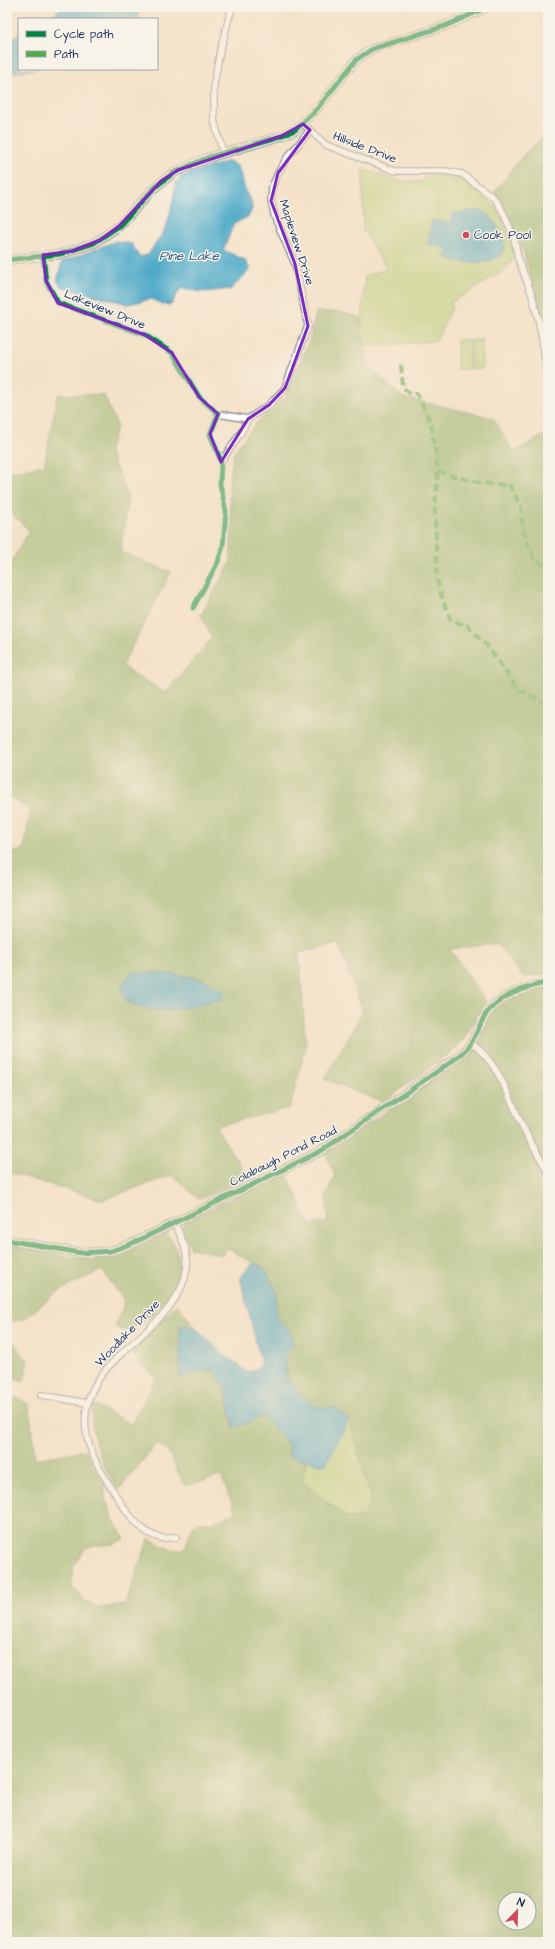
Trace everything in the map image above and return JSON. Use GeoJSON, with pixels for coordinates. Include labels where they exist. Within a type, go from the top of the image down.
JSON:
{"type":"FeatureCollection","features":[{"type":"Feature","properties":{"kind":"street"},"geometry":{"type":"LineString","coordinates":[[223,153],[214,120],[214,84],[220,51],[232,7]]}},
{"type":"Feature","properties":{"kind":"street"},"geometry":{"type":"LineString","coordinates":[[7,260],[72,251],[100,240],[119,226],[165,178],[192,163],[281,136],[303,124],[352,66],[365,54],[386,44],[445,26],[488,7]]}},
{"type":"Feature","properties":{"kind":"street","name":"Hillside Drive"},"geometry":{"type":"LineString","coordinates":[[303,124],[326,145],[395,171],[445,171],[462,174],[494,198],[502,210],[514,237],[518,258],[532,295],[542,336],[548,376]]}},
{"type":"Feature","properties":{"kind":"street","name":"Mapleview Drive"},"geometry":{"type":"LineString","coordinates":[[221,462],[242,431],[248,419],[269,405],[283,391],[308,326],[295,264],[275,218],[271,201],[272,187],[278,173],[287,158],[310,130]]}},
{"type":"Feature","properties":{"kind":"street","name":"Lakeview Drive"},"geometry":{"type":"LineString","coordinates":[[43,255],[46,281],[58,303],[145,335],[172,353],[200,397],[218,414]]}},
{"type":"Feature","properties":{"kind":"street"},"geometry":{"type":"LineString","coordinates":[[193,608],[218,562],[223,546],[226,510],[220,484],[221,462],[210,434],[218,414],[248,419]]}},
{"type":"Feature","properties":{"kind":"street","name":"Colabaugh Pond Road"},"geometry":{"type":"LineString","coordinates":[[7,1240],[81,1253],[96,1253],[120,1248],[175,1224],[221,1199],[321,1151],[349,1133],[451,1062],[471,1043],[488,1011],[495,1004],[521,991],[548,982]]}},
{"type":"Feature","properties":{"kind":"street"},"geometry":{"type":"LineString","coordinates":[[471,1043],[486,1055],[494,1067],[522,1125],[548,1172]]}},
{"type":"Feature","properties":{"kind":"street","name":"Woodlake Drive"},"geometry":{"type":"LineString","coordinates":[[175,1224],[184,1245],[187,1266],[182,1285],[176,1297],[161,1316],[124,1350],[104,1372],[92,1391],[87,1403],[86,1431],[92,1453],[104,1477],[123,1507],[140,1527],[154,1536],[162,1538],[176,1536]]}},
{"type":"Feature","properties":{"kind":"street"},"geometry":{"type":"LineString","coordinates":[[41,1395],[87,1403]]}},
{"type":"Feature","properties":{"kind":"highlighted area"},"geometry":{"type":"Polygon","coordinates":[[[303,124],[310,130],[278,173],[271,201],[295,264],[308,326],[285,388],[269,405],[248,419],[221,462],[210,434],[218,414],[199,397],[172,353],[145,335],[58,303],[46,281],[43,255],[72,251],[100,240],[119,226],[161,181],[178,170],[281,136],[303,124]]]}},
{"type":"Feature","properties":{"kind":"green space"},"geometry":{"type":"Polygon","coordinates":[[[544,136],[548,136],[548,343],[546,344],[533,286],[521,244],[504,207],[494,192],[526,152],[544,136]]]}},
{"type":"Feature","properties":{"kind":"green space"},"geometry":{"type":"Polygon","coordinates":[[[363,169],[394,180],[420,182],[427,176],[455,176],[490,201],[497,209],[508,235],[514,255],[512,262],[499,274],[451,302],[452,307],[436,341],[366,346],[361,332],[365,276],[387,269],[363,230],[363,169]]]}},
{"type":"Feature","properties":{"kind":"green space"},"geometry":{"type":"Polygon","coordinates":[[[316,312],[341,312],[362,318],[361,332],[369,367],[402,397],[493,418],[514,452],[548,433],[548,974],[523,977],[497,944],[450,949],[486,1002],[464,1039],[451,1052],[383,1102],[325,1079],[363,1011],[338,943],[299,953],[306,1045],[290,1108],[215,1126],[248,1177],[199,1199],[172,1175],[103,1200],[7,1172],[7,855],[24,849],[30,811],[7,794],[7,569],[29,531],[7,509],[8,472],[44,465],[58,394],[104,395],[117,425],[109,451],[128,497],[121,552],[171,572],[122,666],[165,693],[212,638],[201,615],[231,561],[229,478],[234,452],[255,424],[285,397],[309,342],[316,312]],[[132,972],[169,1009],[187,1006],[205,980],[173,974],[132,972]]]}},
{"type":"Feature","properties":{"kind":"green space"},"geometry":{"type":"Polygon","coordinates":[[[457,340],[469,340],[469,369],[457,369],[457,340]]]}},
{"type":"Feature","properties":{"kind":"green space"},"geometry":{"type":"Polygon","coordinates":[[[471,340],[482,340],[482,369],[471,369],[471,340]]]}},
{"type":"Feature","properties":{"kind":"green space"},"geometry":{"type":"Polygon","coordinates":[[[548,986],[548,1942],[7,1942],[7,1399],[17,1398],[29,1404],[35,1459],[86,1450],[93,1466],[105,1485],[105,1498],[113,1519],[125,1539],[113,1544],[86,1547],[74,1566],[71,1584],[83,1599],[94,1606],[107,1607],[125,1605],[149,1538],[162,1546],[171,1549],[175,1550],[185,1548],[192,1527],[198,1522],[214,1522],[236,1512],[221,1476],[185,1486],[168,1452],[157,1443],[118,1491],[106,1470],[95,1439],[92,1416],[93,1404],[131,1424],[156,1379],[130,1352],[177,1304],[195,1327],[180,1325],[226,1389],[234,1427],[264,1416],[288,1444],[289,1456],[306,1460],[302,1482],[347,1518],[364,1517],[371,1496],[349,1420],[335,1408],[314,1407],[289,1383],[284,1358],[289,1329],[276,1319],[277,1292],[265,1269],[226,1248],[223,1255],[190,1248],[183,1229],[183,1223],[259,1184],[287,1174],[310,1225],[328,1222],[326,1196],[335,1175],[325,1154],[471,1052],[491,1012],[499,1005],[510,999],[548,986]]]}},
{"type":"Feature","properties":{"kind":"green space"},"geometry":{"type":"Polygon","coordinates":[[[166,1233],[176,1248],[179,1261],[178,1274],[167,1297],[159,1307],[128,1331],[118,1329],[115,1324],[123,1308],[123,1299],[102,1270],[59,1291],[24,1319],[9,1322],[7,1332],[7,1244],[62,1255],[90,1258],[116,1255],[166,1233]]]}},
{"type":"Feature","properties":{"kind":"green space"},"geometry":{"type":"Polygon","coordinates":[[[7,1335],[28,1361],[24,1381],[7,1376],[7,1335]]]}},
{"type":"Feature","properties":{"kind":"green space"},"geometry":{"type":"Polygon","coordinates":[[[349,1420],[371,1496],[364,1517],[347,1518],[302,1482],[306,1460],[325,1465],[349,1420]]]}},
{"type":"Feature","properties":{"kind":"water"},"geometry":{"type":"Polygon","coordinates":[[[62,7],[138,7],[138,18],[49,18],[62,7]]]}},
{"type":"Feature","properties":{"kind":"water"},"geometry":{"type":"Polygon","coordinates":[[[18,34],[18,70],[31,70],[12,73],[7,63],[7,43],[18,34]]]}},
{"type":"Feature","properties":{"kind":"water","name":"Pine Lake"},"geometry":{"type":"Polygon","coordinates":[[[229,161],[238,167],[246,193],[251,201],[252,208],[249,216],[234,224],[223,250],[245,260],[250,270],[231,289],[203,292],[181,288],[171,305],[162,304],[151,299],[128,304],[62,287],[57,281],[62,262],[116,241],[132,244],[139,257],[148,255],[166,228],[176,183],[182,176],[229,161]]]}},
{"type":"Feature","properties":{"kind":"water","name":"Cook Pool"},"geometry":{"type":"Polygon","coordinates":[[[478,210],[486,213],[490,217],[503,237],[504,248],[500,255],[492,260],[482,262],[457,261],[445,258],[447,248],[428,245],[432,220],[451,223],[452,214],[478,210]]]}},
{"type":"Feature","properties":{"kind":"water"},"geometry":{"type":"Polygon","coordinates":[[[132,972],[173,974],[205,980],[224,992],[222,999],[174,1009],[155,1010],[144,1008],[126,1001],[121,986],[132,972]]]}},
{"type":"Feature","properties":{"kind":"water"},"geometry":{"type":"Polygon","coordinates":[[[253,1263],[265,1269],[277,1292],[276,1319],[289,1329],[293,1343],[284,1358],[289,1383],[314,1407],[335,1408],[349,1420],[325,1465],[289,1456],[288,1444],[264,1416],[234,1428],[226,1389],[212,1369],[180,1377],[180,1325],[195,1327],[219,1350],[247,1372],[258,1368],[261,1363],[240,1277],[253,1263]]]}},
{"type":"Feature","properties":{"kind":"marked path"},"geometry":{"type":"LineString","coordinates":[[401,365],[403,388],[410,393],[417,394],[431,423],[438,471],[435,510],[437,580],[451,621],[467,625],[489,648],[518,689],[548,705]]}},
{"type":"Feature","properties":{"kind":"marked path"},"geometry":{"type":"LineString","coordinates":[[438,471],[473,481],[509,485],[521,506],[523,530],[534,558],[548,569]]}},
{"type":"Feature","properties":{"kind":"cycle path"},"geometry":{"type":"LineString","coordinates":[[7,260],[60,254],[94,243],[119,226],[154,188],[173,173],[207,158],[281,136],[295,130],[317,109],[356,60],[372,49],[445,26],[488,7]]}},
{"type":"Feature","properties":{"kind":"cycle path"},"geometry":{"type":"LineString","coordinates":[[43,255],[46,281],[58,303],[145,335],[172,353],[199,397],[218,414],[210,434],[221,462],[220,484],[226,511],[223,546],[218,562],[193,608]]}},
{"type":"Feature","properties":{"kind":"cycle path"},"geometry":{"type":"LineString","coordinates":[[7,1240],[81,1253],[111,1251],[133,1243],[321,1151],[462,1053],[471,1043],[486,1014],[495,1004],[516,992],[548,982]]}},
{"type":"Feature","properties":{"kind":"place","name":"Cook Pool"},"geometry":{"type":"Point","coordinates":[466,235]}}]}
